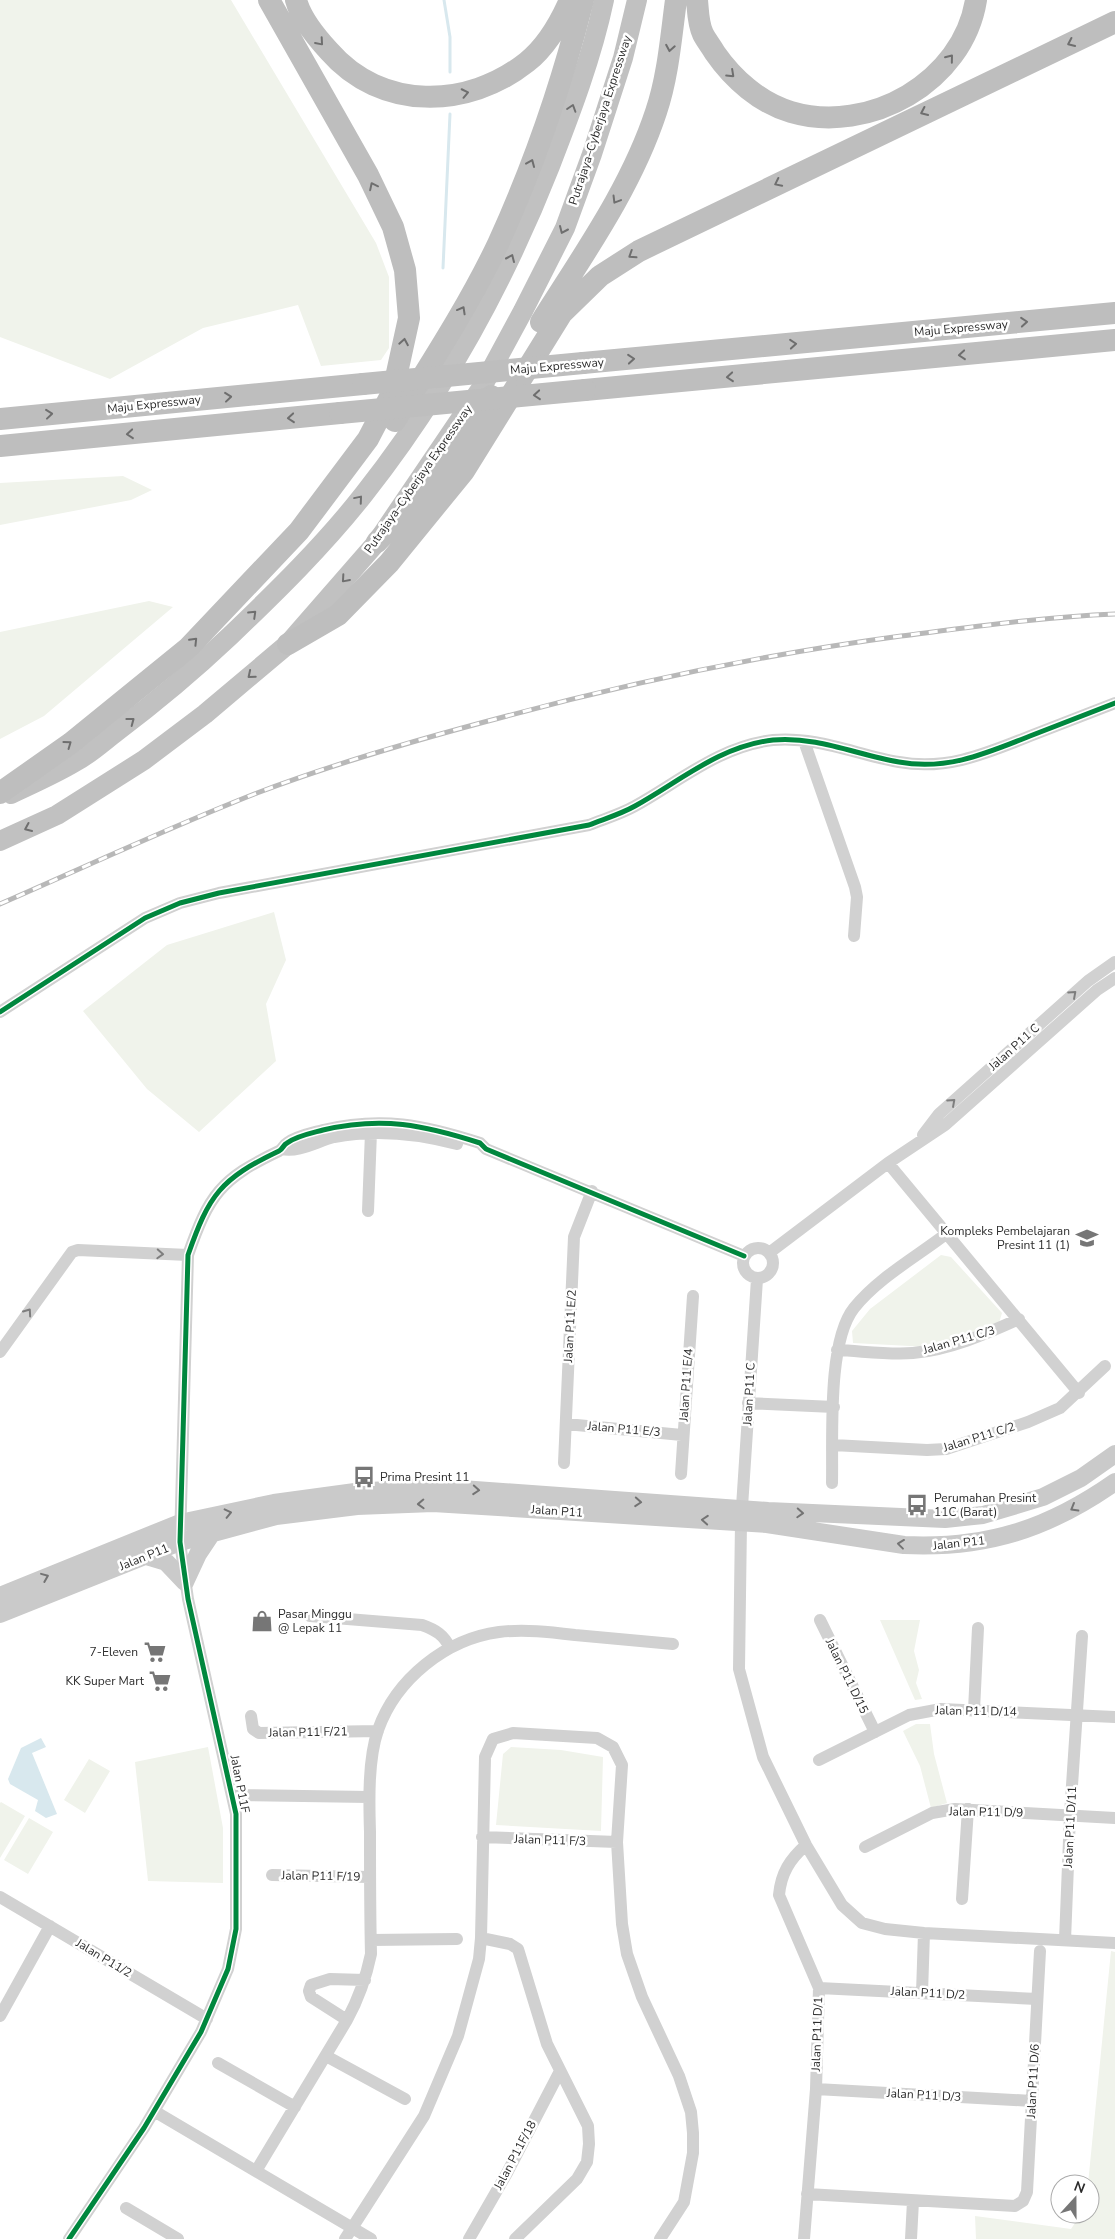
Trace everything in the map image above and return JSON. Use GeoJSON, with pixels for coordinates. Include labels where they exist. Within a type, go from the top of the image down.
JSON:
{"type":"FeatureCollection","features":[{"type":"Feature","properties":{"kind":"highway"},"geometry":{"type":"LineString","coordinates":[[269,0],[368,175],[393,227],[405,270],[409,318],[393,391],[382,416],[358,452],[299,531]]}},
{"type":"Feature","properties":{"kind":"highway"},"geometry":{"type":"LineString","coordinates":[[296,0],[313,33],[337,61],[361,78],[385,89],[428,97],[464,94],[494,84],[528,61],[551,37],[570,0]]}},
{"type":"Feature","properties":{"kind":"highway"},"geometry":{"type":"LineString","coordinates":[[0,793],[71,743],[188,648],[365,464],[384,438],[447,338],[493,253],[546,129],[570,55],[583,0]]}},
{"type":"Feature","properties":{"kind":"highway"},"geometry":{"type":"LineString","coordinates":[[0,800],[76,761],[160,699],[278,590],[328,537],[363,495],[412,430],[476,325],[505,271],[532,211],[568,121],[599,26],[604,0]]}},
{"type":"Feature","properties":{"kind":"highway","name":"Putrajaya–Cyberjaya Expressway"},"geometry":{"type":"LineString","coordinates":[[0,841],[57,815],[144,760],[205,714],[288,644],[377,542],[482,387],[523,312],[564,228],[592,154],[620,67],[637,0]]}},
{"type":"Feature","properties":{"kind":"highway"},"geometry":{"type":"LineString","coordinates":[[377,542],[436,479],[582,258],[627,182],[657,111],[670,48],[676,0]]}},
{"type":"Feature","properties":{"kind":"highway"},"geometry":{"type":"LineString","coordinates":[[697,0],[702,33],[728,72],[763,100],[791,112],[827,118],[880,110],[910,95],[932,78],[953,56],[966,31],[976,0]]}},
{"type":"Feature","properties":{"kind":"highway"},"geometry":{"type":"LineString","coordinates":[[288,644],[338,614],[388,563],[431,514],[464,472],[562,313],[600,276],[639,251],[1115,22]]}},
{"type":"Feature","properties":{"kind":"highway","name":"Maju Expressway"},"geometry":{"type":"LineString","coordinates":[[0,419],[1115,313]]}},
{"type":"Feature","properties":{"kind":"highway"},"geometry":{"type":"LineString","coordinates":[[0,446],[1115,340]]}},
{"type":"Feature","properties":{"kind":"main road","name":"Jalan P11"},"geometry":{"type":"LineString","coordinates":[[0,1614],[180,1542],[276,1516],[357,1506],[433,1503],[742,1516],[963,1518],[1001,1511],[1043,1498],[1081,1478],[1115,1454]]}},
{"type":"Feature","properties":{"kind":"main road","name":"Jalan P11"},"geometry":{"type":"LineString","coordinates":[[0,1596],[180,1523],[274,1503],[355,1492],[434,1488],[742,1516],[767,1524],[904,1545],[975,1543],[1040,1525],[1069,1512],[1115,1482]]}},
{"type":"Feature","properties":{"kind":"main road"},"geometry":{"type":"LineString","coordinates":[[146,1556],[166,1562],[185,1582],[198,1554],[212,1533]]}},
{"type":"Feature","properties":{"kind":"street"},"geometry":{"type":"LineString","coordinates":[[0,1012],[145,918],[180,903],[219,893],[589,825],[633,807],[718,755],[747,745],[773,740],[804,741],[823,743],[899,762],[928,764],[958,762],[1115,703]]}},
{"type":"Feature","properties":{"kind":"street"},"geometry":{"type":"LineString","coordinates":[[804,741],[855,887],[857,897],[854,936]]}},
{"type":"Feature","properties":{"kind":"street","name":"Jalan P11 C"},"geometry":{"type":"LineString","coordinates":[[920,1139],[939,1114],[1088,981],[1115,962]]}},
{"type":"Feature","properties":{"kind":"street","name":"Jalan P11 C"},"geometry":{"type":"LineString","coordinates":[[769,1253],[920,1139],[944,1125],[1097,990],[1115,978]]}},
{"type":"Feature","properties":{"kind":"street"},"geometry":{"type":"LineString","coordinates":[[486,1149],[479,1150],[423,1136],[371,1132],[333,1137],[291,1151],[282,1149],[286,1143],[308,1134],[354,1124],[373,1123],[431,1128],[480,1143],[486,1149],[592,1191],[744,1256]]}},
{"type":"Feature","properties":{"kind":"street"},"geometry":{"type":"LineString","coordinates":[[368,1211],[371,1132]]}},
{"type":"Feature","properties":{"kind":"street","name":"Jalan P11F"},"geometry":{"type":"LineString","coordinates":[[69,2239],[101,2195],[154,2111],[207,2019],[228,1969],[236,1929],[236,1814],[185,1582],[180,1542],[188,1255],[201,1217],[211,1200],[231,1178],[258,1160],[282,1149]]}},
{"type":"Feature","properties":{"kind":"street"},"geometry":{"type":"LineString","coordinates":[[888,1163],[1079,1393]]}},
{"type":"Feature","properties":{"kind":"street","name":"Jalan P11 E/2"},"geometry":{"type":"LineString","coordinates":[[564,1463],[574,1237],[592,1191]]}},
{"type":"Feature","properties":{"kind":"street"},"geometry":{"type":"LineString","coordinates":[[832,1483],[837,1350],[843,1327],[854,1308],[879,1284],[946,1234]]}},
{"type":"Feature","properties":{"kind":"street"},"geometry":{"type":"LineString","coordinates":[[755,1248],[769,1253],[773,1261],[772,1270],[765,1277],[757,1279],[751,1277],[744,1270],[744,1256],[755,1248]]}},
{"type":"Feature","properties":{"kind":"street"},"geometry":{"type":"LineString","coordinates":[[0,1352],[72,1252],[78,1250],[188,1255]]}},
{"type":"Feature","properties":{"kind":"street","name":"Jalan P11 C"},"geometry":{"type":"LineString","coordinates":[[757,1279],[742,1516],[739,1669],[762,1757],[806,1845],[842,1905],[862,1923],[885,1929],[924,1933],[1115,1943]]}},
{"type":"Feature","properties":{"kind":"street","name":"Jalan P11 E/4"},"geometry":{"type":"LineString","coordinates":[[681,1474],[682,1435],[693,1296]]}},
{"type":"Feature","properties":{"kind":"street","name":"Jalan P11 C/3"},"geometry":{"type":"LineString","coordinates":[[837,1350],[912,1353],[932,1350],[990,1332],[1019,1319]]}},
{"type":"Feature","properties":{"kind":"street","name":"Jalan P11 C/2"},"geometry":{"type":"LineString","coordinates":[[833,1445],[927,1450],[946,1449],[1046,1416],[1079,1393],[1106,1366]]}},
{"type":"Feature","properties":{"kind":"street"},"geometry":{"type":"LineString","coordinates":[[748,1403],[834,1407]]}},
{"type":"Feature","properties":{"kind":"street","name":"Jalan P11 E/3"},"geometry":{"type":"LineString","coordinates":[[566,1424],[682,1435]]}},
{"type":"Feature","properties":{"kind":"street"},"geometry":{"type":"LineString","coordinates":[[310,1616],[422,1625],[435,1629],[446,1638],[450,1648]]}},
{"type":"Feature","properties":{"kind":"street","name":"Jalan P11 D/15"},"geometry":{"type":"LineString","coordinates":[[820,1620],[875,1732]]}},
{"type":"Feature","properties":{"kind":"street"},"geometry":{"type":"LineString","coordinates":[[974,1710],[978,1628]]}},
{"type":"Feature","properties":{"kind":"street"},"geometry":{"type":"LineString","coordinates":[[256,2171],[347,2020],[365,1980],[371,1954],[369,1797],[378,1731],[393,1700],[410,1678],[437,1655],[450,1648],[498,1632],[531,1631],[673,1644]]}},
{"type":"Feature","properties":{"kind":"street","name":"Jalan P11 D/11"},"geometry":{"type":"LineString","coordinates":[[1066,1940],[1070,1815],[1082,1636]]}},
{"type":"Feature","properties":{"kind":"street","name":"Jalan P11 D/14"},"geometry":{"type":"LineString","coordinates":[[819,1760],[909,1715],[925,1710],[974,1710],[1115,1717]]}},
{"type":"Feature","properties":{"kind":"street","name":"Jalan P11 F/21"},"geometry":{"type":"LineString","coordinates":[[251,1716],[253,1729],[259,1733],[378,1731]]}},
{"type":"Feature","properties":{"kind":"street"},"geometry":{"type":"LineString","coordinates":[[345,2239],[428,2108],[458,2036],[479,1959],[485,1757],[493,1739],[512,1733],[598,1738],[613,1747],[622,1765],[618,1842],[622,1924],[627,1954],[642,1997],[680,2076],[691,2112],[693,2153],[684,2202],[660,2239]]}},
{"type":"Feature","properties":{"kind":"street"},"geometry":{"type":"LineString","coordinates":[[233,1795],[369,1797]]}},
{"type":"Feature","properties":{"kind":"street"},"geometry":{"type":"LineString","coordinates":[[962,1899],[968,1809]]}},
{"type":"Feature","properties":{"kind":"street","name":"Jalan P11 D/9"},"geometry":{"type":"LineString","coordinates":[[865,1847],[932,1812],[968,1809],[1115,1818]]}},
{"type":"Feature","properties":{"kind":"street","name":"Jalan P11 F/3"},"geometry":{"type":"LineString","coordinates":[[482,1837],[618,1842]]}},
{"type":"Feature","properties":{"kind":"street","name":"Jalan P11 D/1"},"geometry":{"type":"LineString","coordinates":[[804,2239],[816,2089],[818,1988],[779,1894],[780,1882],[791,1858],[806,1845]]}},
{"type":"Feature","properties":{"kind":"street","name":"Jalan P11 F/19"},"geometry":{"type":"LineString","coordinates":[[272,1875],[370,1877]]}},
{"type":"Feature","properties":{"kind":"street","name":"Jalan P11/2"},"geometry":{"type":"LineString","coordinates":[[0,1897],[207,2019]]}},
{"type":"Feature","properties":{"kind":"street"},"geometry":{"type":"LineString","coordinates":[[0,2016],[50,1926]]}},
{"type":"Feature","properties":{"kind":"street"},"geometry":{"type":"LineString","coordinates":[[922,1993],[924,1933]]}},
{"type":"Feature","properties":{"kind":"street"},"geometry":{"type":"LineString","coordinates":[[481,1938],[510,1944],[518,1949],[537,2016],[560,2071],[588,2126],[587,2162],[577,2179],[515,2239]]}},
{"type":"Feature","properties":{"kind":"street"},"geometry":{"type":"LineString","coordinates":[[370,1940],[457,1939]]}},
{"type":"Feature","properties":{"kind":"street","name":"Jalan P11 D/6"},"geometry":{"type":"LineString","coordinates":[[913,2202],[1015,2206],[1023,2201],[1027,2192],[1040,1951]]}},
{"type":"Feature","properties":{"kind":"street"},"geometry":{"type":"LineString","coordinates":[[347,2020],[311,1996],[309,1991],[312,1985],[330,1979],[365,1980]]}},
{"type":"Feature","properties":{"kind":"street","name":"Jalan P11 D/2"},"geometry":{"type":"LineString","coordinates":[[818,1988],[1037,1999]]}},
{"type":"Feature","properties":{"kind":"street"},"geometry":{"type":"LineString","coordinates":[[326,2056],[405,2099]]}},
{"type":"Feature","properties":{"kind":"street"},"geometry":{"type":"LineString","coordinates":[[218,2064],[295,2107]]}},
{"type":"Feature","properties":{"kind":"street","name":"Jalan P11F/18"},"geometry":{"type":"LineString","coordinates":[[469,2239],[507,2173],[560,2071]]}},
{"type":"Feature","properties":{"kind":"street","name":"Jalan P11 D/3"},"geometry":{"type":"LineString","coordinates":[[816,2089],[1032,2102]]}},
{"type":"Feature","properties":{"kind":"street"},"geometry":{"type":"LineString","coordinates":[[154,2111],[371,2239]]}},
{"type":"Feature","properties":{"kind":"street"},"geometry":{"type":"LineString","coordinates":[[807,2194],[913,2202],[911,2239]]}},
{"type":"Feature","properties":{"kind":"street"},"geometry":{"type":"LineString","coordinates":[[126,2208],[178,2239]]}},
{"type":"Feature","properties":{"kind":"shaded area"},"geometry":{"type":"Polygon","coordinates":[[[0,0],[231,0],[376,243],[389,277],[389,348],[381,360],[321,366],[298,305],[203,328],[110,379],[0,337],[0,0]]]}},
{"type":"Feature","properties":{"kind":"shaded area"},"geometry":{"type":"Polygon","coordinates":[[[123,476],[152,490],[131,500],[0,525],[0,483],[123,476]]]}},
{"type":"Feature","properties":{"kind":"shaded area"},"geometry":{"type":"Polygon","coordinates":[[[149,601],[173,607],[44,716],[0,739],[0,632],[149,601]]]}},
{"type":"Feature","properties":{"kind":"shaded area"},"geometry":{"type":"Polygon","coordinates":[[[274,912],[286,960],[266,1004],[276,1061],[199,1132],[147,1089],[83,1011],[167,945],[274,912]]]}},
{"type":"Feature","properties":{"kind":"shaded area"},"geometry":{"type":"Polygon","coordinates":[[[941,1255],[951,1257],[1002,1313],[999,1323],[929,1347],[853,1343],[852,1331],[870,1309],[941,1255]]]}},
{"type":"Feature","properties":{"kind":"shaded area"},"geometry":{"type":"Polygon","coordinates":[[[880,1620],[920,1620],[914,1651],[919,1670],[916,1683],[922,1699],[915,1700],[880,1620]]]}},
{"type":"Feature","properties":{"kind":"shaded area"},"geometry":{"type":"Polygon","coordinates":[[[916,1724],[930,1724],[934,1754],[947,1803],[931,1808],[920,1766],[903,1731],[916,1724]]]}},
{"type":"Feature","properties":{"kind":"shaded area"},"geometry":{"type":"Polygon","coordinates":[[[41,1738],[46,1747],[32,1753],[57,1814],[46,1818],[35,1811],[38,1800],[10,1784],[8,1779],[21,1748],[41,1738]]]}},
{"type":"Feature","properties":{"kind":"shaded area"},"geometry":{"type":"Polygon","coordinates":[[[208,1747],[223,1828],[223,1883],[148,1881],[135,1762],[208,1747]]]}},
{"type":"Feature","properties":{"kind":"shaded area"},"geometry":{"type":"Polygon","coordinates":[[[511,1747],[561,1750],[603,1757],[601,1831],[496,1825],[503,1754],[511,1747]]]}},
{"type":"Feature","properties":{"kind":"shaded area"},"geometry":{"type":"Polygon","coordinates":[[[89,1759],[110,1771],[85,1813],[64,1800],[89,1759]]]}},
{"type":"Feature","properties":{"kind":"shaded area"},"geometry":{"type":"Polygon","coordinates":[[[0,1803],[25,1816],[0,1858],[0,1803]]]}},
{"type":"Feature","properties":{"kind":"shaded area"},"geometry":{"type":"Polygon","coordinates":[[[29,1818],[53,1832],[28,1874],[4,1860],[29,1818]]]}},
{"type":"Feature","properties":{"kind":"shaded area"},"geometry":{"type":"Polygon","coordinates":[[[1111,1951],[1115,1952],[1115,2239],[976,2239],[975,2216],[1071,2229],[1074,2224],[1100,2224],[1100,2174],[1089,2174],[1111,1951]]]}},
{"type":"Feature","properties":{"kind":"waterway"},"geometry":{"type":"LineString","coordinates":[[444,0],[450,37],[450,72]]}},
{"type":"Feature","properties":{"kind":"waterway"},"geometry":{"type":"LineString","coordinates":[[443,268],[450,114]]}},
{"type":"Feature","properties":{"kind":"railway"},"geometry":{"type":"LineString","coordinates":[[0,904],[192,819],[257,793],[350,761],[475,724],[653,680],[801,651],[1008,623],[1061,617],[1115,614]]}},
{"type":"Feature","properties":{"kind":"cycle path"},"geometry":{"type":"LineString","coordinates":[[0,1012],[145,918],[180,903],[219,893],[589,825],[630,809],[701,766],[735,749],[773,740],[805,741],[821,743],[899,762],[934,764],[966,759],[982,754],[1115,703]]}},
{"type":"Feature","properties":{"kind":"cycle path"},"geometry":{"type":"LineString","coordinates":[[69,2239],[144,2128],[201,2032],[228,1969],[236,1929],[236,1814],[188,1599],[180,1542],[188,1255],[210,1203],[230,1180],[280,1150],[295,1138],[344,1126],[384,1123],[403,1124],[440,1131],[480,1143],[486,1149],[744,1256]]}},
{"type":"Feature","properties":{"kind":"place","name":"Kompleks Pembelajaran Presint 11 (1)"},"geometry":{"type":"Point","coordinates":[1087,1238]}},
{"type":"Feature","properties":{"kind":"place","name":"Prima Presint 11"},"geometry":{"type":"Point","coordinates":[364,1477]}},
{"type":"Feature","properties":{"kind":"place","name":"Perumahan Presint 11C (Barat)"},"geometry":{"type":"Point","coordinates":[917,1505]}},
{"type":"Feature","properties":{"kind":"place","name":"Pasar Minggu @ Lepak 11"},"geometry":{"type":"Point","coordinates":[262,1621]}},
{"type":"Feature","properties":{"kind":"place","name":"7-Eleven"},"geometry":{"type":"Point","coordinates":[155,1652]}},
{"type":"Feature","properties":{"kind":"place","name":"KK Super Mart"},"geometry":{"type":"Point","coordinates":[160,1681]}}]}
